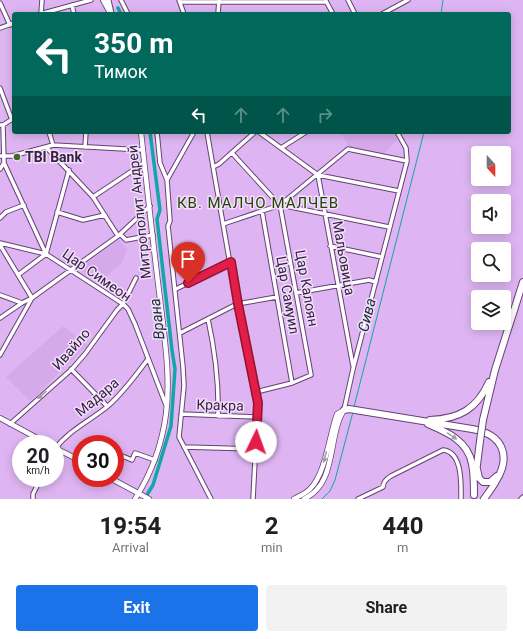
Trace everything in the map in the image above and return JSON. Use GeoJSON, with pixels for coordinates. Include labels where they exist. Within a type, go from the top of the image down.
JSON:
{"type":"FeatureCollection","features":[{"type":"Feature","properties":{"kind":"main road"},"geometry":{"type":"LineString","coordinates":[[108,0],[111,12]]}},
{"type":"Feature","properties":{"kind":"main road"},"geometry":{"type":"LineString","coordinates":[[474,497],[483,420],[495,370],[523,282]]}},
{"type":"Feature","properties":{"kind":"main road"},"geometry":{"type":"LineString","coordinates":[[417,420],[449,418],[467,411],[482,396],[495,370]]}},
{"type":"Feature","properties":{"kind":"main road"},"geometry":{"type":"LineString","coordinates":[[347,410],[478,430],[490,435],[498,441],[503,449],[504,458],[501,472],[484,499]]}},
{"type":"Feature","properties":{"kind":"main road"},"geometry":{"type":"LineString","coordinates":[[417,420],[453,436],[465,448],[472,463],[474,497]]}},
{"type":"Feature","properties":{"kind":"main road"},"geometry":{"type":"LineString","coordinates":[[477,466],[479,478],[483,482],[490,482],[501,472]]}},
{"type":"Feature","properties":{"kind":"street"},"geometry":{"type":"LineString","coordinates":[[40,12],[42,0]]}},
{"type":"Feature","properties":{"kind":"street"},"geometry":{"type":"LineString","coordinates":[[47,12],[90,0]]}},
{"type":"Feature","properties":{"kind":"street"},"geometry":{"type":"LineString","coordinates":[[103,0],[110,12]]}},
{"type":"Feature","properties":{"kind":"street"},"geometry":{"type":"LineString","coordinates":[[121,0],[127,12]]}},
{"type":"Feature","properties":{"kind":"street"},"geometry":{"type":"LineString","coordinates":[[348,0],[354,12]]}},
{"type":"Feature","properties":{"kind":"street"},"geometry":{"type":"LineString","coordinates":[[386,12],[408,0]]}},
{"type":"Feature","properties":{"kind":"street"},"geometry":{"type":"LineString","coordinates":[[183,12],[180,1],[326,1],[332,12]]}},
{"type":"Feature","properties":{"kind":"street"},"geometry":{"type":"LineString","coordinates":[[218,12],[219,1]]}},
{"type":"Feature","properties":{"kind":"street"},"geometry":{"type":"LineString","coordinates":[[0,3],[12,24],[0,28]]}},
{"type":"Feature","properties":{"kind":"street"},"geometry":{"type":"LineString","coordinates":[[72,5],[74,12]]}},
{"type":"Feature","properties":{"kind":"street"},"geometry":{"type":"LineString","coordinates":[[0,89],[12,117]]}},
{"type":"Feature","properties":{"kind":"street"},"geometry":{"type":"LineString","coordinates":[[0,169],[4,163],[5,157],[2,125],[12,120]]}},
{"type":"Feature","properties":{"kind":"street"},"geometry":{"type":"LineString","coordinates":[[50,134],[53,145]]}},
{"type":"Feature","properties":{"kind":"street"},"geometry":{"type":"LineString","coordinates":[[85,146],[86,134]]}},
{"type":"Feature","properties":{"kind":"street","name":"Митрополит Андрей"},"geometry":{"type":"LineString","coordinates":[[135,499],[140,494],[154,460],[163,428],[167,380],[162,314],[141,134]]}},
{"type":"Feature","properties":{"kind":"street","name":"Митрополит Андрей"},"geometry":{"type":"LineString","coordinates":[[157,134],[160,163],[167,180],[170,221],[168,226],[176,289],[184,386],[182,414],[178,437],[211,499]]}},
{"type":"Feature","properties":{"kind":"street"},"geometry":{"type":"LineString","coordinates":[[167,180],[193,134]]}},
{"type":"Feature","properties":{"kind":"street"},"geometry":{"type":"LineString","coordinates":[[206,134],[258,403],[253,499]]}},
{"type":"Feature","properties":{"kind":"street"},"geometry":{"type":"LineString","coordinates":[[213,168],[253,134]]}},
{"type":"Feature","properties":{"kind":"street"},"geometry":{"type":"LineString","coordinates":[[262,134],[318,175],[399,191]]}},
{"type":"Feature","properties":{"kind":"street"},"geometry":{"type":"LineString","coordinates":[[281,148],[303,134]]}},
{"type":"Feature","properties":{"kind":"street"},"geometry":{"type":"LineString","coordinates":[[304,499],[314,492],[325,476],[338,422],[347,410],[353,369],[407,161],[406,148],[398,134]]}},
{"type":"Feature","properties":{"kind":"street"},"geometry":{"type":"LineString","coordinates":[[0,156],[12,156],[53,145],[143,150]]}},
{"type":"Feature","properties":{"kind":"street"},"geometry":{"type":"LineString","coordinates":[[46,147],[93,196],[119,235],[126,240],[153,235]]}},
{"type":"Feature","properties":{"kind":"street"},"geometry":{"type":"LineString","coordinates":[[223,224],[280,205],[348,149],[407,161]]}},
{"type":"Feature","properties":{"kind":"street"},"geometry":{"type":"LineString","coordinates":[[232,153],[274,199],[276,204],[389,227]]}},
{"type":"Feature","properties":{"kind":"street"},"geometry":{"type":"LineString","coordinates":[[4,163],[46,254]]}},
{"type":"Feature","properties":{"kind":"street"},"geometry":{"type":"LineString","coordinates":[[93,196],[144,163]]}},
{"type":"Feature","properties":{"kind":"street"},"geometry":{"type":"LineString","coordinates":[[18,275],[46,254],[69,170]]}},
{"type":"Feature","properties":{"kind":"street","name":"Мальовица"},"geometry":{"type":"LineString","coordinates":[[318,175],[353,369]]}},
{"type":"Feature","properties":{"kind":"street"},"geometry":{"type":"LineString","coordinates":[[0,218],[6,212],[24,205]]}},
{"type":"Feature","properties":{"kind":"street","name":"Цар Калоян"},"geometry":{"type":"LineString","coordinates":[[280,205],[311,375],[292,383]]}},
{"type":"Feature","properties":{"kind":"street"},"geometry":{"type":"LineString","coordinates":[[0,318],[71,271],[119,235],[150,206]]}},
{"type":"Feature","properties":{"kind":"street"},"geometry":{"type":"LineString","coordinates":[[57,212],[83,220],[105,215]]}},
{"type":"Feature","properties":{"kind":"street","name":"Цар Самуил"},"geometry":{"type":"LineString","coordinates":[[262,212],[292,383]]}},
{"type":"Feature","properties":{"kind":"street"},"geometry":{"type":"LineString","coordinates":[[0,244],[32,298]]}},
{"type":"Feature","properties":{"kind":"street","name":"Цар Симеон"},"geometry":{"type":"LineString","coordinates":[[0,244],[46,254],[123,304],[128,309],[135,324],[166,406]]}},
{"type":"Feature","properties":{"kind":"street"},"geometry":{"type":"LineString","coordinates":[[330,246],[382,257]]}},
{"type":"Feature","properties":{"kind":"street"},"geometry":{"type":"LineString","coordinates":[[176,289],[231,262]]}},
{"type":"Feature","properties":{"kind":"street","name":"Ивайло"},"geometry":{"type":"LineString","coordinates":[[10,424],[71,369],[85,354],[123,304],[136,278]]}},
{"type":"Feature","properties":{"kind":"street"},"geometry":{"type":"LineString","coordinates":[[296,293],[369,280],[376,282]]}},
{"type":"Feature","properties":{"kind":"street"},"geometry":{"type":"LineString","coordinates":[[0,295],[22,303]]}},
{"type":"Feature","properties":{"kind":"street"},"geometry":{"type":"LineString","coordinates":[[180,333],[238,304],[277,297]]}},
{"type":"Feature","properties":{"kind":"street"},"geometry":{"type":"LineString","coordinates":[[0,355],[32,298]]}},
{"type":"Feature","properties":{"kind":"street"},"geometry":{"type":"LineString","coordinates":[[208,319],[218,369],[218,416]]}},
{"type":"Feature","properties":{"kind":"street","name":"Мадара"},"geometry":{"type":"LineString","coordinates":[[64,439],[107,406],[126,389],[148,359]]}},
{"type":"Feature","properties":{"kind":"street"},"geometry":{"type":"LineString","coordinates":[[71,369],[107,406]]}},
{"type":"Feature","properties":{"kind":"street"},"geometry":{"type":"LineString","coordinates":[[256,392],[292,383]]}},
{"type":"Feature","properties":{"kind":"street"},"geometry":{"type":"LineString","coordinates":[[294,499],[306,492],[317,480],[324,462],[337,414],[347,410]]}},
{"type":"Feature","properties":{"kind":"street","name":"Кракра"},"geometry":{"type":"LineString","coordinates":[[182,414],[257,417]]}},
{"type":"Feature","properties":{"kind":"street"},"geometry":{"type":"LineString","coordinates":[[0,418],[31,435]]}},
{"type":"Feature","properties":{"kind":"street"},"geometry":{"type":"LineString","coordinates":[[184,447],[255,449]]}},
{"type":"Feature","properties":{"kind":"street"},"geometry":{"type":"LineString","coordinates":[[358,499],[383,487],[386,479],[391,476],[443,450],[450,452],[457,462],[461,477],[461,499]]}},
{"type":"Feature","properties":{"kind":"street"},"geometry":{"type":"LineString","coordinates":[[124,457],[132,460],[135,453],[154,460]]}},
{"type":"Feature","properties":{"kind":"street"},"geometry":{"type":"LineString","coordinates":[[124,485],[149,499]]}},
{"type":"Feature","properties":{"kind":"street"},"geometry":{"type":"LineString","coordinates":[[33,499],[33,494],[36,487]]}},
{"type":"Feature","properties":{"kind":"shaded area"},"geometry":{"type":"Polygon","coordinates":[[[342,134],[394,134],[397,140],[384,154],[349,148],[342,134]]]}},
{"type":"Feature","properties":{"kind":"shaded area"},"geometry":{"type":"Polygon","coordinates":[[[119,239],[127,250],[121,264],[98,283],[79,269],[119,239]]]}},
{"type":"Feature","properties":{"kind":"shaded area"},"geometry":{"type":"Polygon","coordinates":[[[63,326],[87,345],[30,401],[6,377],[63,326]]]}},
{"type":"Feature","properties":{"kind":"waterway","name":"Сива"},"geometry":{"type":"LineString","coordinates":[[441,12],[443,0]]}},
{"type":"Feature","properties":{"kind":"waterway","name":"Врана"},"geometry":{"type":"LineString","coordinates":[[118,8],[120,12]]}},
{"type":"Feature","properties":{"kind":"waterway","name":"Врана"},"geometry":{"type":"LineString","coordinates":[[145,498],[153,485],[171,426],[175,369],[157,219],[160,210],[150,134]]}},
{"type":"Feature","properties":{"kind":"waterway","name":"Сива"},"geometry":{"type":"LineString","coordinates":[[354,407],[423,134]]}},
{"type":"Feature","properties":{"kind":"waterway","name":"Сива"},"geometry":{"type":"LineString","coordinates":[[322,499],[330,491],[335,480],[353,412]]}},
{"type":"Feature","properties":{"kind":"place","name":"TBI Bank"},"geometry":{"type":"Point","coordinates":[17,157]}},
{"type":"Feature","properties":{"kind":"district","name":"КВ. МАЛЧО МАЛЧЕВ"},"geometry":{"type":"Point","coordinates":[258,203]}},
{"type":"Feature","properties":{"kind":"route"},"geometry":{"type":"LineString","coordinates":[[188,283],[231,262],[258,403],[256,442]]}}]}
